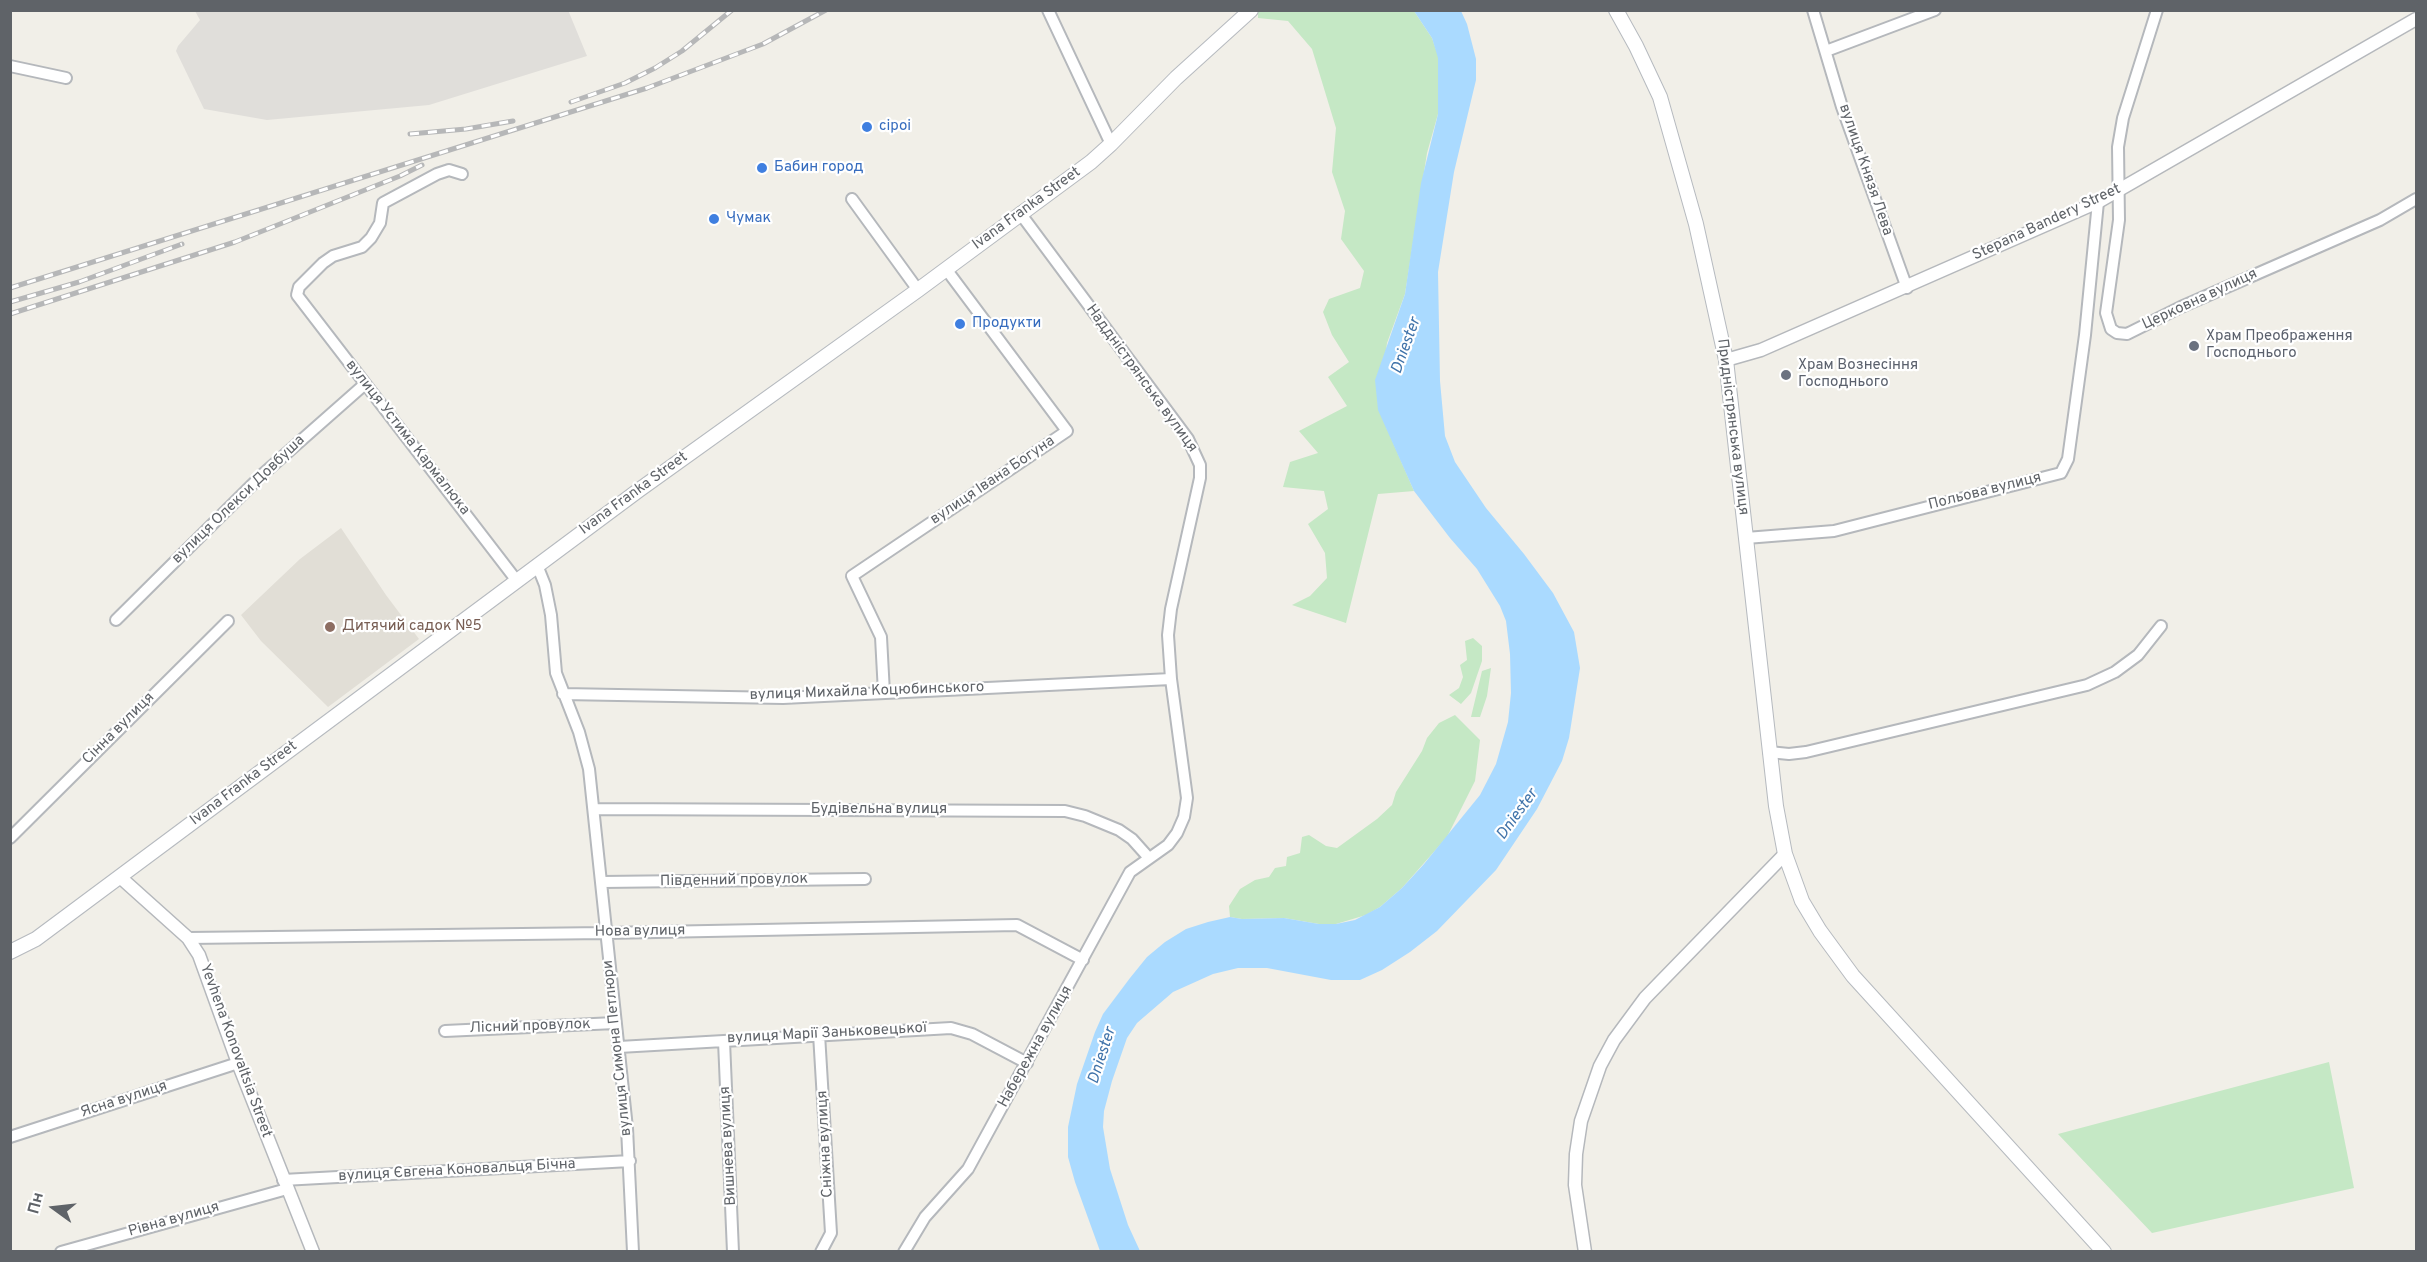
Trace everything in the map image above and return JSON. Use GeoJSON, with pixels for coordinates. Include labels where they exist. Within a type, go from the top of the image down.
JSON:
{"type":"FeatureCollection","features":[{"type":"Feature","properties":{"kind":"main road","name":"Придністрянська вулиця"},"geometry":{"type":"LineString","coordinates":[[1616,10],[1660,97],[1696,224],[1726,360],[1769,753],[1785,855],[1802,901],[1820,931],[1853,976],[2104,1251]]}},
{"type":"Feature","properties":{"kind":"main road","name":"Ivana Franka Street"},"geometry":{"type":"LineString","coordinates":[[10,952],[36,939],[537,565],[1091,162],[1176,78],[1246,14]]}},
{"type":"Feature","properties":{"kind":"street"},"geometry":{"type":"LineString","coordinates":[[1048,10],[1111,144]]}},
{"type":"Feature","properties":{"kind":"street","name":"вулиця Князя Лева"},"geometry":{"type":"LineString","coordinates":[[1813,10],[1842,107],[1907,288]]}},
{"type":"Feature","properties":{"kind":"street"},"geometry":{"type":"LineString","coordinates":[[1826,51],[1935,10]]}},
{"type":"Feature","properties":{"kind":"street"},"geometry":{"type":"LineString","coordinates":[[2118,190],[2118,147],[2123,118],[2157,10]]}},
{"type":"Feature","properties":{"kind":"street","name":"Stepana Bandery Street"},"geometry":{"type":"LineString","coordinates":[[1726,360],[1761,350],[1907,288],[2098,202],[2416,20]]}},
{"type":"Feature","properties":{"kind":"street"},"geometry":{"type":"LineString","coordinates":[[10,66],[66,78]]}},
{"type":"Feature","properties":{"kind":"street","name":"вулиця Устима Кармалюка"},"geometry":{"type":"LineString","coordinates":[[462,174],[449,171],[437,174],[383,203],[380,223],[371,238],[362,247],[333,256],[323,263],[299,287],[297,295],[517,580]]}},
{"type":"Feature","properties":{"kind":"street","name":"Церковна вулиця"},"geometry":{"type":"LineString","coordinates":[[2118,190],[2119,220],[2106,313],[2111,329],[2117,333],[2127,334],[2181,307],[2380,220],[2416,199]]}},
{"type":"Feature","properties":{"kind":"street"},"geometry":{"type":"LineString","coordinates":[[852,199],[918,290]]}},
{"type":"Feature","properties":{"kind":"street","name":"Польова вулиця"},"geometry":{"type":"LineString","coordinates":[[1746,538],[1834,531],[2061,473],[2068,459],[2084,346],[2098,202]]}},
{"type":"Feature","properties":{"kind":"street","name":"Наддністрянська вулиця"},"geometry":{"type":"LineString","coordinates":[[1020,213],[1188,439],[1200,465],[1200,478],[1171,609],[1168,635],[1171,679],[1187,798],[1184,816],[1177,833],[1168,845]]}},
{"type":"Feature","properties":{"kind":"street","name":"вулиця Івана Богуна"},"geometry":{"type":"LineString","coordinates":[[884,693],[881,637],[852,576],[1067,431],[946,269]]}},
{"type":"Feature","properties":{"kind":"street","name":"вулиця Олекси Довбуша"},"geometry":{"type":"LineString","coordinates":[[116,620],[263,474],[365,384]]}},
{"type":"Feature","properties":{"kind":"street","name":"вулиця Симона Петлюри"},"geometry":{"type":"LineString","coordinates":[[537,565],[545,585],[551,615],[556,673],[579,732],[589,769],[630,1161],[633,1251]]}},
{"type":"Feature","properties":{"kind":"street","name":"Сінна вулиця"},"geometry":{"type":"LineString","coordinates":[[10,838],[228,621]]}},
{"type":"Feature","properties":{"kind":"street"},"geometry":{"type":"LineString","coordinates":[[1769,753],[1806,752],[2086,685],[2115,672],[2138,655],[2161,626]]}},
{"type":"Feature","properties":{"kind":"street","name":"вулиця Михайла Коцюбинського"},"geometry":{"type":"LineString","coordinates":[[563,694],[783,698],[1171,679]]}},
{"type":"Feature","properties":{"kind":"street","name":"Будівельна вулиця"},"geometry":{"type":"LineString","coordinates":[[594,809],[1065,811],[1085,816],[1119,830],[1132,839],[1149,858]]}},
{"type":"Feature","properties":{"kind":"street","name":"Набережна вулиця"},"geometry":{"type":"LineString","coordinates":[[904,1251],[925,1216],[968,1169],[1130,872],[1168,845]]}},
{"type":"Feature","properties":{"kind":"street"},"geometry":{"type":"LineString","coordinates":[[1586,1251],[1575,1185],[1576,1154],[1581,1121],[1600,1066],[1614,1040],[1645,998],[1785,855]]}},
{"type":"Feature","properties":{"kind":"street","name":"Yevhena Konovaltsia Street"},"geometry":{"type":"LineString","coordinates":[[120,877],[188,938],[199,955],[238,1063],[313,1251]]}},
{"type":"Feature","properties":{"kind":"street","name":"Південний провулок"},"geometry":{"type":"LineString","coordinates":[[602,882],[865,879]]}},
{"type":"Feature","properties":{"kind":"street","name":"Нова вулиця"},"geometry":{"type":"LineString","coordinates":[[188,938],[1017,925],[1083,960]]}},
{"type":"Feature","properties":{"kind":"street","name":"Лісний провулок"},"geometry":{"type":"LineString","coordinates":[[445,1030],[615,1023]]}},
{"type":"Feature","properties":{"kind":"street","name":"вулиця Марії Заньковецької"},"geometry":{"type":"LineString","coordinates":[[619,1047],[951,1028],[972,1035],[1027,1063]]}},
{"type":"Feature","properties":{"kind":"street","name":"Сніжна вулиця"},"geometry":{"type":"LineString","coordinates":[[819,1034],[831,1233],[821,1251]]}},
{"type":"Feature","properties":{"kind":"street","name":"Вишнева вулиця"},"geometry":{"type":"LineString","coordinates":[[724,1041],[733,1251]]}},
{"type":"Feature","properties":{"kind":"street","name":"Ясна вулиця"},"geometry":{"type":"LineString","coordinates":[[10,1137],[238,1063]]}},
{"type":"Feature","properties":{"kind":"street","name":"вулиця Євгена Коновальця Бічна"},"geometry":{"type":"LineString","coordinates":[[285,1184],[630,1161]]}},
{"type":"Feature","properties":{"kind":"street","name":"Рівна вулиця"},"geometry":{"type":"LineString","coordinates":[[61,1251],[285,1184]]}},
{"type":"Feature","properties":{"kind":"shaded area"},"geometry":{"type":"Polygon","coordinates":[[[568,10],[587,56],[429,105],[267,120],[204,109],[176,51],[200,20],[195,11],[568,10]]]}},
{"type":"Feature","properties":{"kind":"shaded area","name":"Дитячий садок №5"},"geometry":{"type":"Polygon","coordinates":[[[341,528],[419,639],[328,707],[261,641],[241,615],[300,559],[341,528]]]}},
{"type":"Feature","properties":{"kind":"green space"},"geometry":{"type":"Polygon","coordinates":[[[1258,11],[1414,11],[1432,38],[1439,58],[1438,114],[1427,153],[1405,294],[1387,343],[1379,410],[1414,491],[1378,494],[1346,623],[1292,605],[1310,596],[1327,578],[1325,553],[1308,524],[1328,509],[1324,491],[1283,487],[1290,462],[1318,453],[1299,431],[1347,406],[1328,377],[1349,362],[1332,335],[1323,312],[1329,299],[1360,288],[1364,271],[1341,239],[1345,211],[1332,172],[1336,128],[1312,49],[1288,21],[1258,18],[1258,11]]]}},
{"type":"Feature","properties":{"kind":"green space"},"geometry":{"type":"Polygon","coordinates":[[[1473,638],[1482,646],[1482,661],[1471,693],[1461,704],[1449,695],[1459,688],[1463,677],[1460,665],[1467,660],[1465,641],[1473,638]]]}},
{"type":"Feature","properties":{"kind":"green space"},"geometry":{"type":"Polygon","coordinates":[[[1491,668],[1487,696],[1480,717],[1471,717],[1482,671],[1491,668]]]}},
{"type":"Feature","properties":{"kind":"green space"},"geometry":{"type":"Polygon","coordinates":[[[1455,715],[1480,740],[1475,781],[1447,837],[1402,888],[1380,907],[1366,915],[1336,924],[1319,924],[1284,918],[1230,917],[1229,906],[1240,889],[1255,880],[1269,877],[1275,868],[1286,866],[1287,857],[1300,853],[1302,837],[1309,835],[1326,846],[1337,848],[1377,819],[1392,805],[1396,792],[1422,751],[1427,738],[1439,723],[1455,715]]]}},
{"type":"Feature","properties":{"kind":"green space"},"geometry":{"type":"Polygon","coordinates":[[[2329,1062],[2354,1188],[2152,1233],[2058,1134],[2329,1062]]]}},
{"type":"Feature","properties":{"kind":"water","name":"Dniester"},"geometry":{"type":"Polygon","coordinates":[[[1414,11],[1461,11],[1467,24],[1476,59],[1476,80],[1454,172],[1438,272],[1440,381],[1445,436],[1455,462],[1486,508],[1553,593],[1574,632],[1580,668],[1569,738],[1562,761],[1537,809],[1496,870],[1437,931],[1410,952],[1382,970],[1360,980],[1331,980],[1267,968],[1238,968],[1213,974],[1173,992],[1137,1023],[1127,1038],[1112,1081],[1104,1111],[1103,1127],[1110,1169],[1128,1225],[1140,1251],[1100,1251],[1068,1157],[1068,1127],[1077,1084],[1095,1032],[1103,1014],[1130,978],[1147,957],[1165,942],[1186,929],[1208,922],[1230,917],[1284,918],[1319,924],[1336,924],[1355,920],[1380,907],[1424,864],[1480,795],[1496,764],[1508,722],[1511,693],[1510,654],[1506,621],[1500,606],[1477,569],[1414,491],[1378,410],[1375,380],[1405,294],[1421,183],[1438,114],[1438,58],[1432,38],[1414,11]]]}},
{"type":"Feature","properties":{"kind":"railway"},"geometry":{"type":"LineString","coordinates":[[571,102],[625,83],[655,68],[682,51],[732,10]]}},
{"type":"Feature","properties":{"kind":"railway"},"geometry":{"type":"LineString","coordinates":[[10,288],[647,88],[763,44],[826,10]]}},
{"type":"Feature","properties":{"kind":"railway"},"geometry":{"type":"LineString","coordinates":[[410,134],[466,129],[513,121]]}},
{"type":"Feature","properties":{"kind":"railway"},"geometry":{"type":"LineString","coordinates":[[10,314],[235,242],[422,165]]}},
{"type":"Feature","properties":{"kind":"railway"},"geometry":{"type":"LineString","coordinates":[[10,302],[79,282],[182,244]]}},
{"type":"Feature","properties":{"kind":"place","name":"сіроі"},"geometry":{"type":"Point","coordinates":[867,127]}},
{"type":"Feature","properties":{"kind":"place","name":"Бабин город"},"geometry":{"type":"Point","coordinates":[762,168]}},
{"type":"Feature","properties":{"kind":"place","name":"Чумак"},"geometry":{"type":"Point","coordinates":[714,219]}},
{"type":"Feature","properties":{"kind":"place","name":"Продукти"},"geometry":{"type":"Point","coordinates":[960,324]}},
{"type":"Feature","properties":{"kind":"place","name":"Храм Преображення Господнього"},"geometry":{"type":"Point","coordinates":[2194,346]}},
{"type":"Feature","properties":{"kind":"place","name":"Храм Вознесіння Господнього"},"geometry":{"type":"Point","coordinates":[1786,375]}},
{"type":"Feature","properties":{"kind":"place","name":"Дитячий садок №5"},"geometry":{"type":"Point","coordinates":[330,627]}}]}
